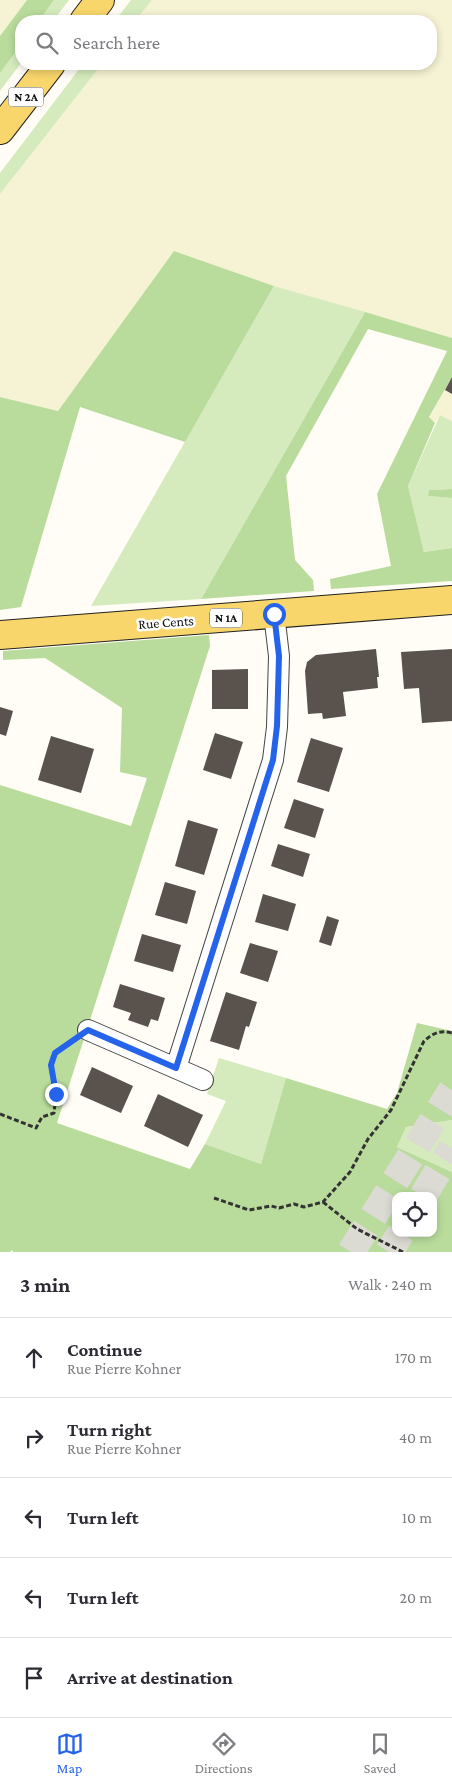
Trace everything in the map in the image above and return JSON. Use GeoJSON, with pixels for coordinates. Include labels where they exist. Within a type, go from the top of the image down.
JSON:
{"type":"FeatureCollection","features":[{"type":"Feature","properties":{"kind":"main road"},"geometry":{"type":"LineString","coordinates":[[89,15],[100,0]]}},
{"type":"Feature","properties":{"kind":"main road","name":"N 2A"},"geometry":{"type":"LineString","coordinates":[[0,130],[46,70]]}},
{"type":"Feature","properties":{"kind":"main road","name":"Rue Cents"},"geometry":{"type":"LineString","coordinates":[[0,635],[452,600]]}},
{"type":"Feature","properties":{"kind":"street"},"geometry":{"type":"LineString","coordinates":[[176,1068],[273,760],[277,726],[279,656],[274,614]]}},
{"type":"Feature","properties":{"kind":"street"},"geometry":{"type":"LineString","coordinates":[[88,1030],[203,1080]]}},
{"type":"Feature","properties":{"kind":"path"},"geometry":{"type":"LineString","coordinates":[[0,1114],[36,1128],[42,1117],[54,1113],[56,1094],[51,1065],[55,1053],[88,1030]]}},
{"type":"Feature","properties":{"kind":"path"},"geometry":{"type":"LineString","coordinates":[[214,1198],[249,1210],[271,1206],[279,1208],[294,1204],[304,1207],[323,1202],[350,1172],[368,1139],[391,1110],[424,1041],[431,1034],[443,1031],[452,1033]]}},
{"type":"Feature","properties":{"kind":"path"},"geometry":{"type":"LineString","coordinates":[[323,1202],[357,1229],[403,1252]]}},
{"type":"Feature","properties":{"kind":"shaded area"},"geometry":{"type":"Polygon","coordinates":[[[0,0],[27,0],[15,15],[0,36],[0,0]]]}},
{"type":"Feature","properties":{"kind":"shaded area"},"geometry":{"type":"Polygon","coordinates":[[[152,0],[452,0],[452,338],[274,286],[174,251],[58,411],[0,397],[0,194],[97,70],[437,70],[437,15],[140,15],[152,0]]]}},
{"type":"Feature","properties":{"kind":"shaded area"},"geometry":{"type":"Polygon","coordinates":[[[452,377],[452,421],[440,415],[435,423],[429,418],[452,377]]]}},
{"type":"Feature","properties":{"kind":"green space"},"geometry":{"type":"Polygon","coordinates":[[[27,0],[54,0],[43,15],[16,15],[27,0]]]}},
{"type":"Feature","properties":{"kind":"green space"},"geometry":{"type":"Polygon","coordinates":[[[54,0],[69,0],[58,15],[43,15],[54,0]]]}},
{"type":"Feature","properties":{"kind":"green space"},"geometry":{"type":"Polygon","coordinates":[[[131,0],[152,0],[140,15],[120,15],[131,0]]]}},
{"type":"Feature","properties":{"kind":"green space"},"geometry":{"type":"Polygon","coordinates":[[[15,16],[15,53],[0,73],[0,36],[15,16]]]}},
{"type":"Feature","properties":{"kind":"green space"},"geometry":{"type":"Polygon","coordinates":[[[15,53],[16,70],[0,91],[0,73],[15,53]]]}},
{"type":"Feature","properties":{"kind":"green space"},"geometry":{"type":"Polygon","coordinates":[[[78,70],[97,70],[0,194],[0,173],[78,70]]]}},
{"type":"Feature","properties":{"kind":"green space"},"geometry":{"type":"Polygon","coordinates":[[[174,251],[274,286],[185,442],[80,407],[21,607],[0,610],[0,397],[58,411],[174,251]]]}},
{"type":"Feature","properties":{"kind":"green space"},"geometry":{"type":"Polygon","coordinates":[[[274,286],[365,312],[201,599],[91,606],[274,286]]]}},
{"type":"Feature","properties":{"kind":"green space"},"geometry":{"type":"Polygon","coordinates":[[[365,312],[452,338],[452,377],[429,417],[435,423],[408,486],[424,552],[452,548],[452,581],[331,589],[330,579],[391,566],[377,494],[447,351],[368,329],[286,476],[295,560],[313,580],[314,591],[201,599],[365,312]]]}},
{"type":"Feature","properties":{"kind":"green space"},"geometry":{"type":"Polygon","coordinates":[[[440,415],[452,421],[452,489],[429,490],[428,496],[452,498],[452,548],[424,552],[408,486],[440,415]]]}},
{"type":"Feature","properties":{"kind":"green space"},"geometry":{"type":"Polygon","coordinates":[[[452,489],[452,498],[428,496],[429,490],[452,489]]]}},
{"type":"Feature","properties":{"kind":"green space"},"geometry":{"type":"Polygon","coordinates":[[[209,635],[210,646],[57,1123],[190,1169],[205,1144],[261,1164],[286,1078],[387,1109],[397,1093],[417,1023],[452,1031],[452,1120],[406,1127],[397,1147],[452,1172],[452,1252],[13,1252],[12,1250],[10,1252],[0,1252],[0,785],[131,826],[147,778],[120,772],[122,708],[45,658],[3,660],[3,651],[209,635]]]}},
{"type":"Feature","properties":{"kind":"green space"},"geometry":{"type":"Polygon","coordinates":[[[219,1058],[286,1078],[261,1164],[205,1144],[226,1101],[207,1094],[219,1058]]]}},
{"type":"Feature","properties":{"kind":"green space"},"geometry":{"type":"Polygon","coordinates":[[[452,1120],[452,1172],[397,1147],[406,1127],[452,1120]]]}},
{"type":"Feature","properties":{"kind":"building"},"geometry":{"type":"Polygon","coordinates":[[[452,377],[452,394],[445,390],[452,377]]]}},
{"type":"Feature","properties":{"kind":"building"},"geometry":{"type":"Polygon","coordinates":[[[376,649],[379,677],[377,677],[378,688],[343,692],[346,716],[323,719],[322,713],[308,714],[305,671],[307,662],[316,655],[376,649]]]}},
{"type":"Feature","properties":{"kind":"building"},"geometry":{"type":"Polygon","coordinates":[[[452,649],[452,721],[422,723],[419,688],[404,689],[401,652],[452,649]]]}},
{"type":"Feature","properties":{"kind":"building"},"geometry":{"type":"Polygon","coordinates":[[[248,669],[248,709],[212,709],[212,670],[248,669]]]}},
{"type":"Feature","properties":{"kind":"building"},"geometry":{"type":"Polygon","coordinates":[[[0,707],[13,711],[6,736],[0,734],[0,707]]]}},
{"type":"Feature","properties":{"kind":"building"},"geometry":{"type":"Polygon","coordinates":[[[215,733],[243,742],[231,779],[203,770],[215,733]]]}},
{"type":"Feature","properties":{"kind":"building"},"geometry":{"type":"Polygon","coordinates":[[[51,736],[94,749],[81,793],[38,780],[51,736]]]}},
{"type":"Feature","properties":{"kind":"building"},"geometry":{"type":"Polygon","coordinates":[[[311,738],[343,748],[329,792],[297,782],[311,738]]]}},
{"type":"Feature","properties":{"kind":"building"},"geometry":{"type":"Polygon","coordinates":[[[294,799],[324,809],[315,838],[284,828],[294,799]]]}},
{"type":"Feature","properties":{"kind":"building"},"geometry":{"type":"Polygon","coordinates":[[[188,820],[218,829],[204,875],[175,866],[188,820]]]}},
{"type":"Feature","properties":{"kind":"building"},"geometry":{"type":"Polygon","coordinates":[[[278,844],[310,854],[303,877],[271,866],[278,844]]]}},
{"type":"Feature","properties":{"kind":"building"},"geometry":{"type":"Polygon","coordinates":[[[165,882],[196,891],[187,924],[155,915],[165,882]]]}},
{"type":"Feature","properties":{"kind":"building"},"geometry":{"type":"Polygon","coordinates":[[[263,894],[296,904],[288,931],[255,922],[263,894]]]}},
{"type":"Feature","properties":{"kind":"building"},"geometry":{"type":"Polygon","coordinates":[[[327,916],[339,920],[331,946],[319,942],[327,916]]]}},
{"type":"Feature","properties":{"kind":"building"},"geometry":{"type":"Polygon","coordinates":[[[142,934],[181,945],[173,972],[134,961],[142,934]]]}},
{"type":"Feature","properties":{"kind":"building"},"geometry":{"type":"Polygon","coordinates":[[[250,943],[278,951],[268,982],[240,973],[250,943]]]}},
{"type":"Feature","properties":{"kind":"building"},"geometry":{"type":"Polygon","coordinates":[[[120,984],[165,998],[158,1021],[151,1019],[148,1027],[128,1020],[131,1013],[113,1007],[120,984]]]}},
{"type":"Feature","properties":{"kind":"building"},"geometry":{"type":"Polygon","coordinates":[[[226,992],[257,1002],[249,1027],[246,1026],[239,1050],[210,1041],[226,992]]]}},
{"type":"Feature","properties":{"kind":"building"},"geometry":{"type":"Polygon","coordinates":[[[92,1067],[133,1086],[121,1113],[80,1095],[92,1067]]]}},
{"type":"Feature","properties":{"kind":"building"},"geometry":{"type":"Polygon","coordinates":[[[158,1094],[203,1115],[188,1147],[144,1126],[158,1094]]]}},
{"type":"Feature","properties":{"kind":"tunnel"},"geometry":{"type":"LineString","coordinates":[[351,1252],[452,1090]]}},
{"type":"Feature","properties":{"kind":"tunnel"},"geometry":{"type":"LineString","coordinates":[[425,1192],[452,1148]]}},
{"type":"Feature","properties":{"kind":"tunnel"},"geometry":{"type":"LineString","coordinates":[[389,1252],[398,1237]]}},
{"type":"Feature","properties":{"kind":"route"},"geometry":{"type":"LineString","coordinates":[[56,1094],[51,1065],[55,1053],[88,1030],[176,1068],[273,760],[277,726],[279,656],[274,614]]}}]}
